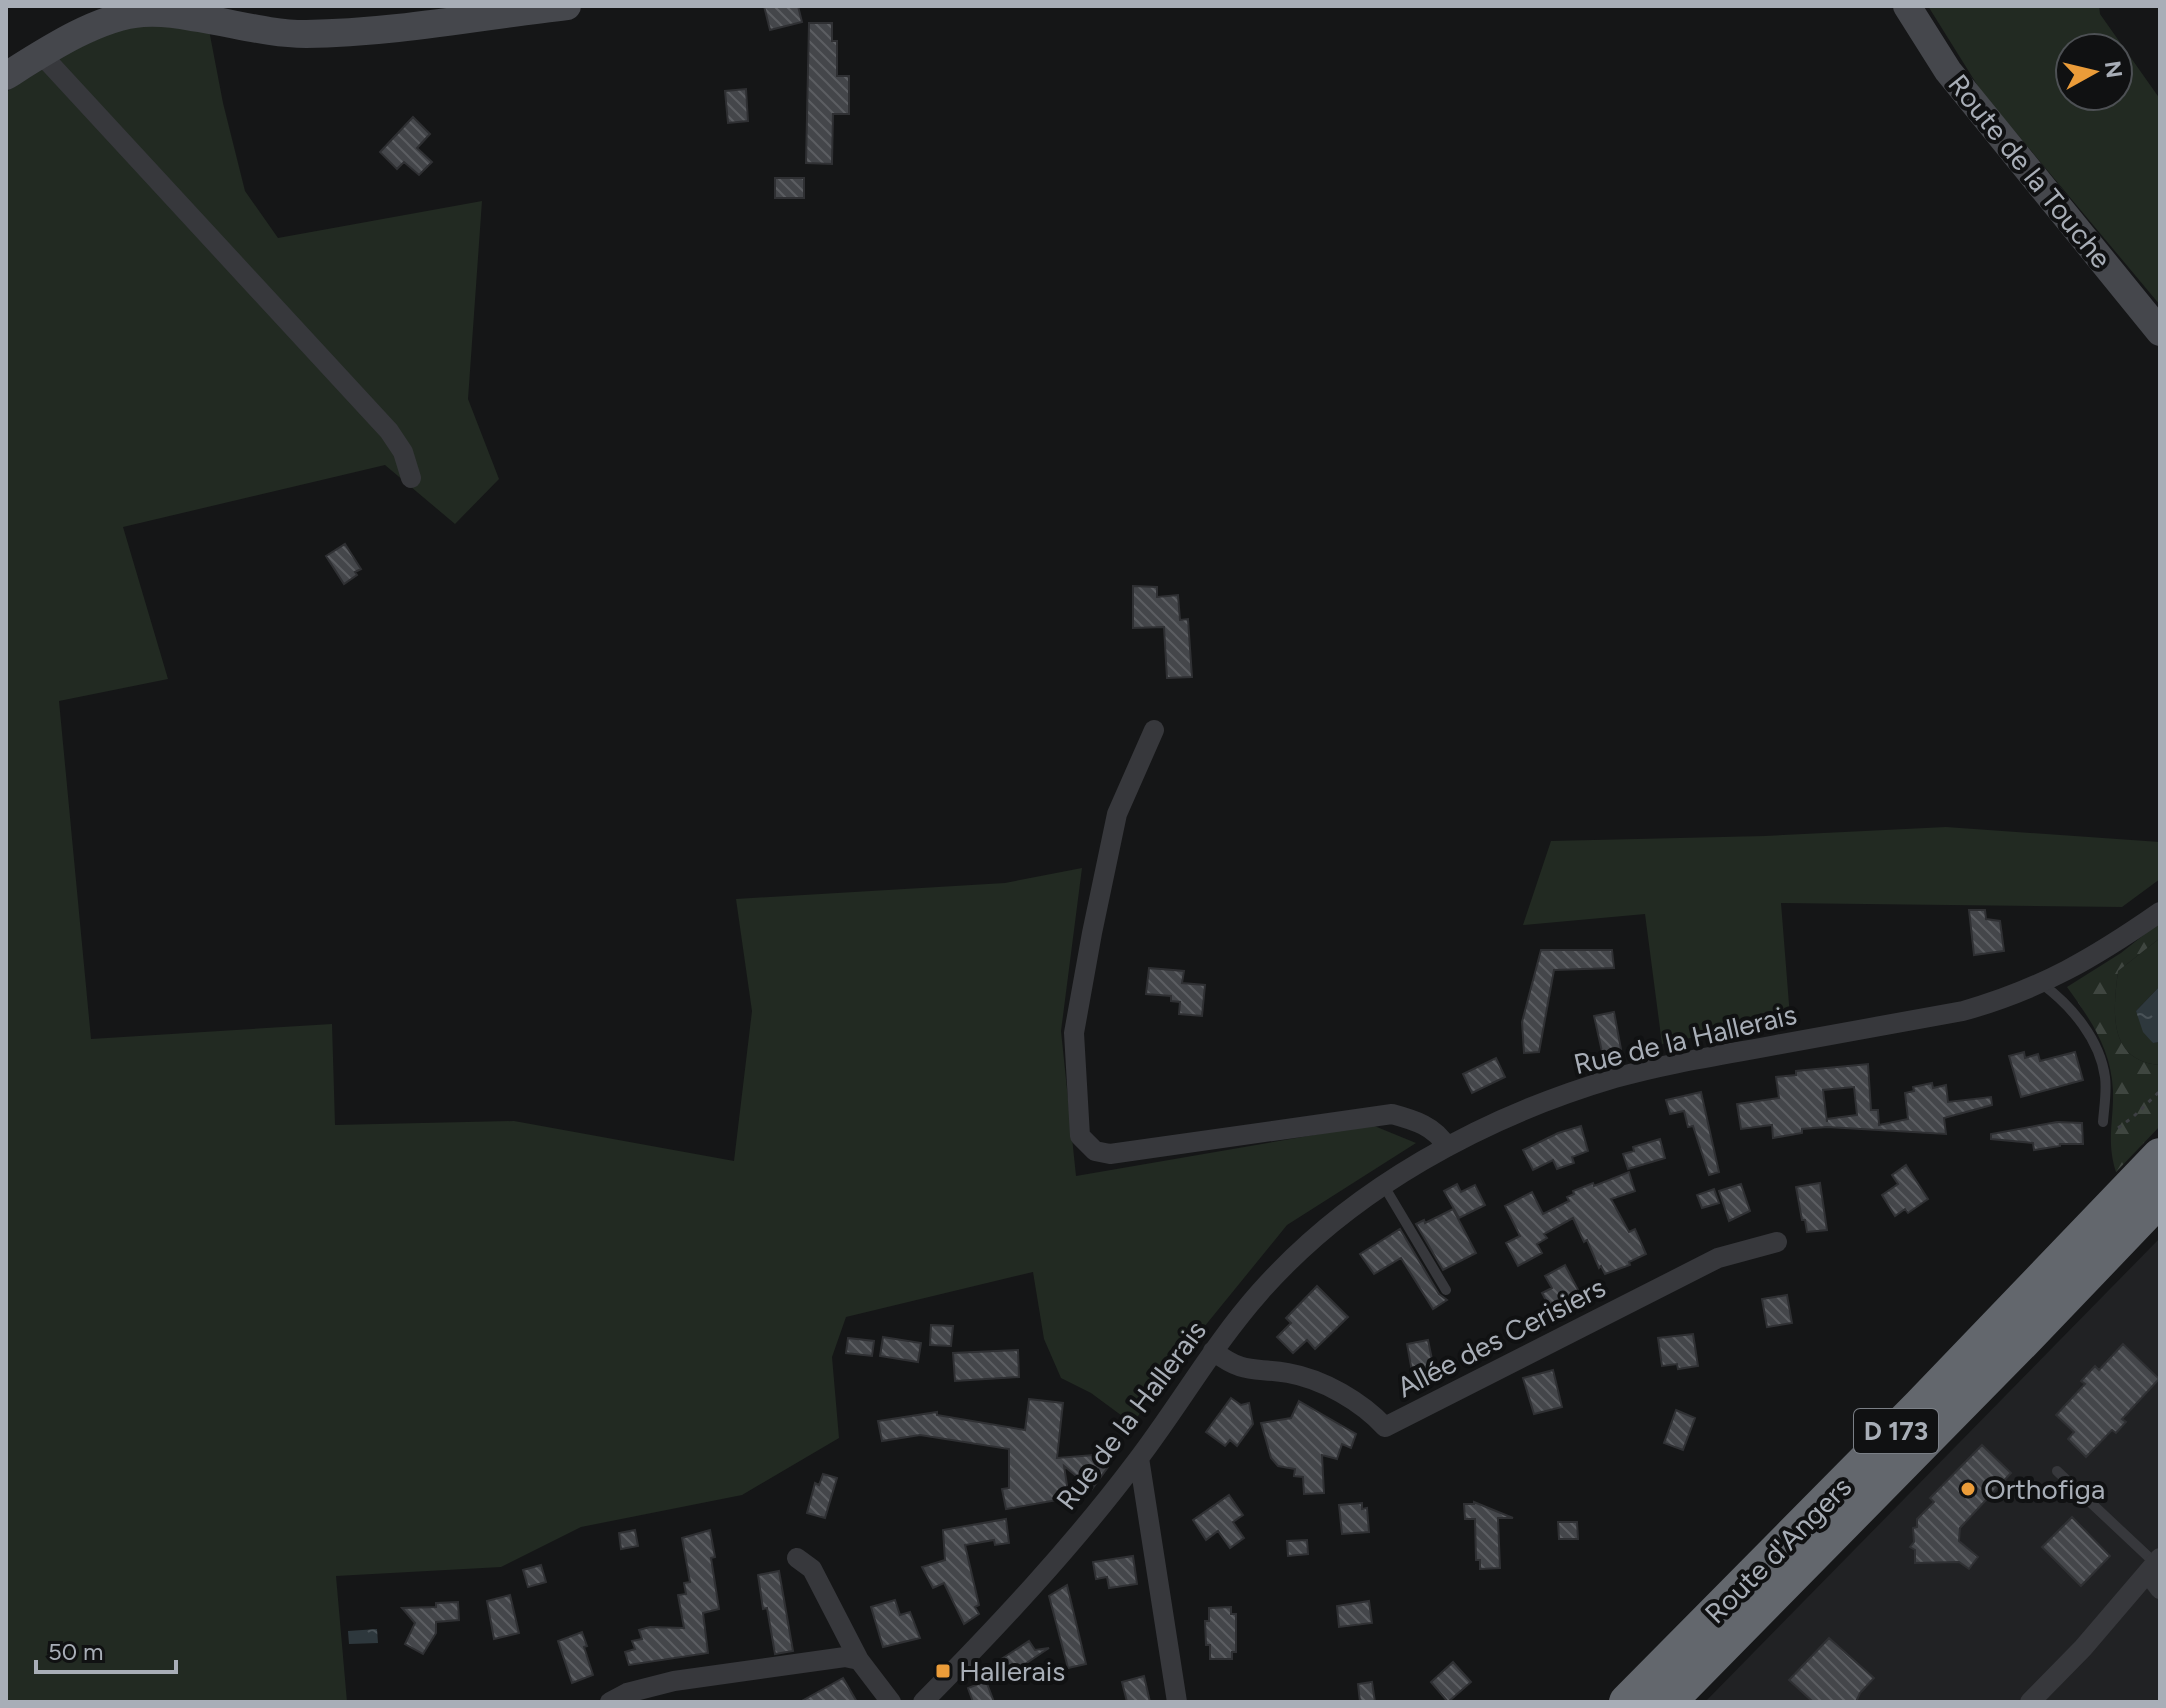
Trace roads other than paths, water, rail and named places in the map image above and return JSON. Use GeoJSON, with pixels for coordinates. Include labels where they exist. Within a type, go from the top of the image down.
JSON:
{"type":"FeatureCollection","features":[{"type":"Feature","properties":{"kind":"highway","name":"Route d'Angers"},"geometry":{"type":"LineString","coordinates":[[1627,1702],[1931,1395],[2160,1156]]}},
{"type":"Feature","properties":{"kind":"highway","name":"Route d'Angers"},"geometry":{"type":"LineString","coordinates":[[1668,1702],[2160,1198]]}},
{"type":"Feature","properties":{"kind":"street"},"geometry":{"type":"LineString","coordinates":[[6,76],[41,54],[111,19],[143,13],[191,16],[260,30],[304,34],[353,32],[567,6]]}},
{"type":"Feature","properties":{"kind":"street","name":"Route de la Touche"},"geometry":{"type":"LineString","coordinates":[[1907,6],[1948,71],[2160,332]]}},
{"type":"Feature","properties":{"kind":"street"},"geometry":{"type":"LineString","coordinates":[[41,54],[389,431],[403,452],[411,478]]}},
{"type":"Feature","properties":{"kind":"street"},"geometry":{"type":"LineString","coordinates":[[1154,730],[1117,814],[1092,933],[1074,1033],[1080,1136],[1095,1151],[1110,1154],[1392,1114],[1419,1121],[1442,1138],[1447,1147]]}},
{"type":"Feature","properties":{"kind":"street","name":"Rue de la Hallerais"},"geometry":{"type":"LineString","coordinates":[[928,1700],[1052,1564],[1139,1458],[1213,1351],[1261,1291],[1308,1243],[1384,1186],[1481,1128],[1572,1091],[1684,1062],[1963,1011],[2042,984],[2126,936],[2160,912]]}},
{"type":"Feature","properties":{"kind":"street","name":"Allée des Cerisiers"},"geometry":{"type":"LineString","coordinates":[[1213,1351],[1239,1369],[1289,1373],[1324,1385],[1373,1414],[1385,1427],[1718,1258],[1777,1242]]}},
{"type":"Feature","properties":{"kind":"street"},"geometry":{"type":"LineString","coordinates":[[1139,1458],[1177,1702]]}},
{"type":"Feature","properties":{"kind":"street"},"geometry":{"type":"LineString","coordinates":[[797,1558],[812,1569],[859,1660],[891,1702]]}},
{"type":"Feature","properties":{"kind":"street"},"geometry":{"type":"LineString","coordinates":[[2030,1702],[2156,1571]]}},
{"type":"Feature","properties":{"kind":"street"},"geometry":{"type":"LineString","coordinates":[[610,1702],[627,1693],[674,1681],[837,1658],[859,1660]]}},
{"type":"Feature","properties":{"kind":"lane"},"geometry":{"type":"LineString","coordinates":[[2042,984],[2055,993],[2085,1027],[2100,1052],[2106,1080],[2103,1122]]}},
{"type":"Feature","properties":{"kind":"lane"},"geometry":{"type":"LineString","coordinates":[[1384,1186],[1446,1290]]}},
{"type":"Feature","properties":{"kind":"lane"},"geometry":{"type":"LineString","coordinates":[[2057,1471],[2156,1571]]}},
{"type":"Feature","properties":{"kind":"water"},"geometry":{"type":"Polygon","coordinates":[[[2160,986],[2160,1042],[2153,1043],[2143,1032],[2136,1011],[2160,986]]]}},
{"type":"Feature","properties":{"kind":"water"},"geometry":{"type":"Polygon","coordinates":[[[377,1629],[378,1643],[349,1644],[348,1631],[377,1629]]]}},
{"type":"Feature","properties":{"kind":"place","name":"Orthofiga"},"geometry":{"type":"Point","coordinates":[1968,1489]}},
{"type":"Feature","properties":{"kind":"place","name":"Hallerais"},"geometry":{"type":"Point","coordinates":[943,1671]}}]}
